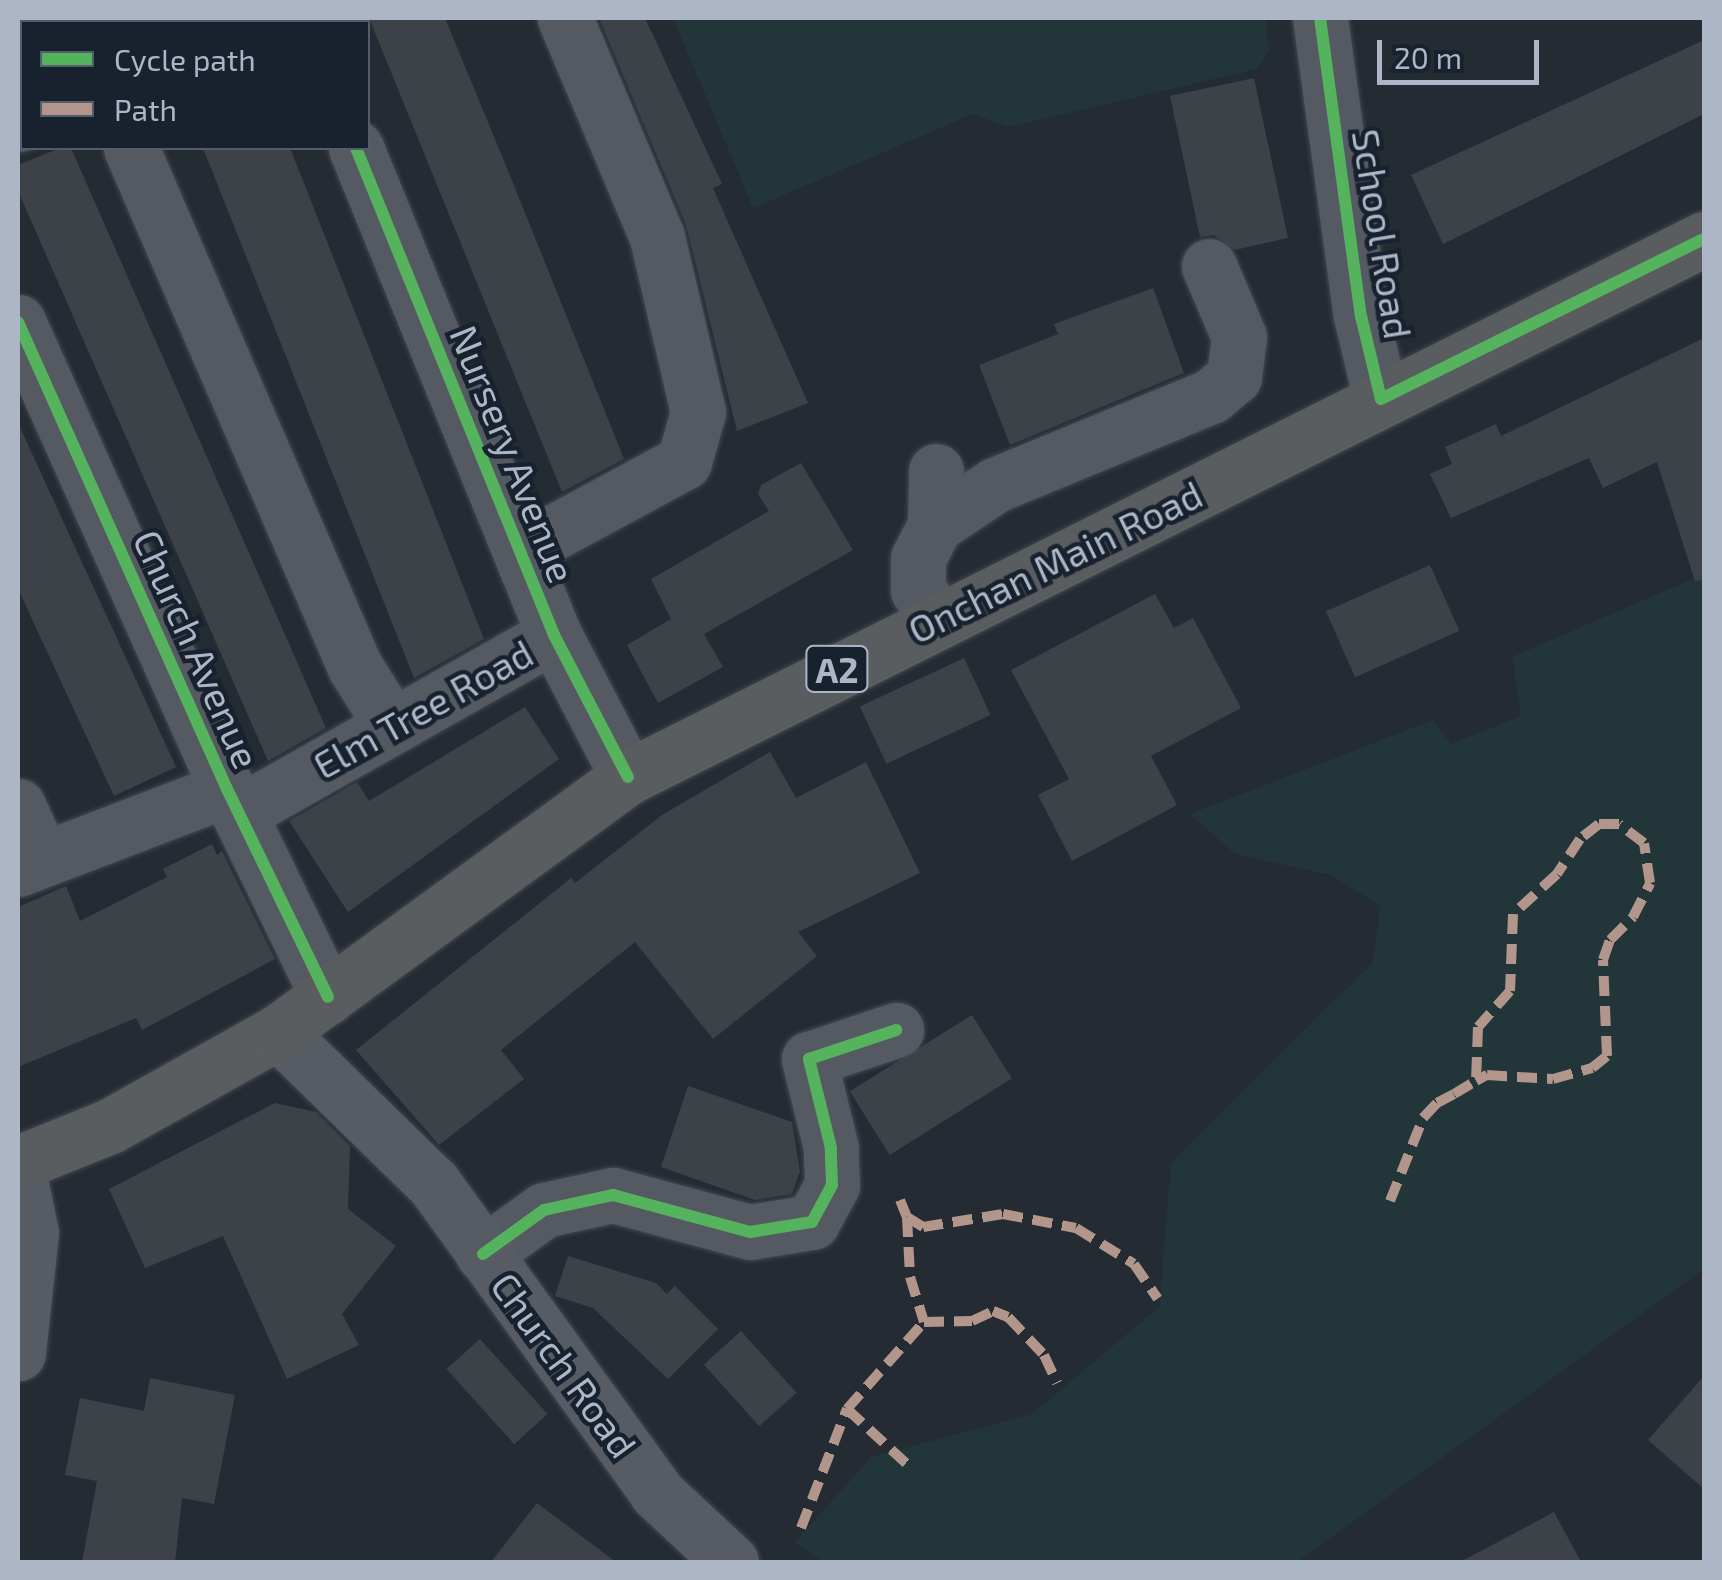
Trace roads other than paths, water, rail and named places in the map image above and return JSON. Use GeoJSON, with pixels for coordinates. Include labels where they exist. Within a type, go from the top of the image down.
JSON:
{"type":"FeatureCollection","features":[{"type":"Feature","properties":{"kind":"highway","name":"A2"},"geometry":{"type":"LineString","coordinates":[[1381,399],[1704,238]]}},
{"type":"Feature","properties":{"kind":"highway","name":"Onchan Main Road"},"geometry":{"type":"LineString","coordinates":[[18,1167],[110,1126],[278,1032],[628,777],[1381,399]]}},
{"type":"Feature","properties":{"kind":"main road","name":"Church Road"},"geometry":{"type":"LineString","coordinates":[[278,1032],[434,1184],[657,1493],[731,1562]]}},
{"type":"Feature","properties":{"kind":"main road"},"geometry":{"type":"LineString","coordinates":[[18,1167],[31,1233],[18,1353]]}},
{"type":"Feature","properties":{"kind":"street"},"geometry":{"type":"LineString","coordinates":[[521,550],[684,462],[698,412],[657,238],[565,18]]}},
{"type":"Feature","properties":{"kind":"street","name":"School Road"},"geometry":{"type":"LineString","coordinates":[[1320,18],[1361,316],[1381,399]]}},
{"type":"Feature","properties":{"kind":"street"},"geometry":{"type":"LineString","coordinates":[[133,150],[356,667],[392,726]]}},
{"type":"Feature","properties":{"kind":"street","name":"Nursery Avenue"},"geometry":{"type":"LineString","coordinates":[[357,150],[554,635],[628,777]]}},
{"type":"Feature","properties":{"kind":"street"},"geometry":{"type":"LineString","coordinates":[[936,524],[995,485],[1211,396],[1234,377],[1239,336],[1209,266]]}},
{"type":"Feature","properties":{"kind":"street","name":"Church Avenue"},"geometry":{"type":"LineString","coordinates":[[18,322],[233,801],[328,997]]}},
{"type":"Feature","properties":{"kind":"street"},"geometry":{"type":"LineString","coordinates":[[936,471],[936,524],[918,558],[918,590],[939,619]]}},
{"type":"Feature","properties":{"kind":"street","name":"Elm Tree Road"},"geometry":{"type":"LineString","coordinates":[[30,864],[233,801],[392,726],[554,635]]}},
{"type":"Feature","properties":{"kind":"street"},"geometry":{"type":"LineString","coordinates":[[18,806],[30,864]]}},
{"type":"Feature","properties":{"kind":"street"},"geometry":{"type":"LineString","coordinates":[[483,1254],[544,1210],[613,1195],[750,1232],[812,1222],[832,1185],[831,1148],[809,1059],[896,1030]]}}]}
